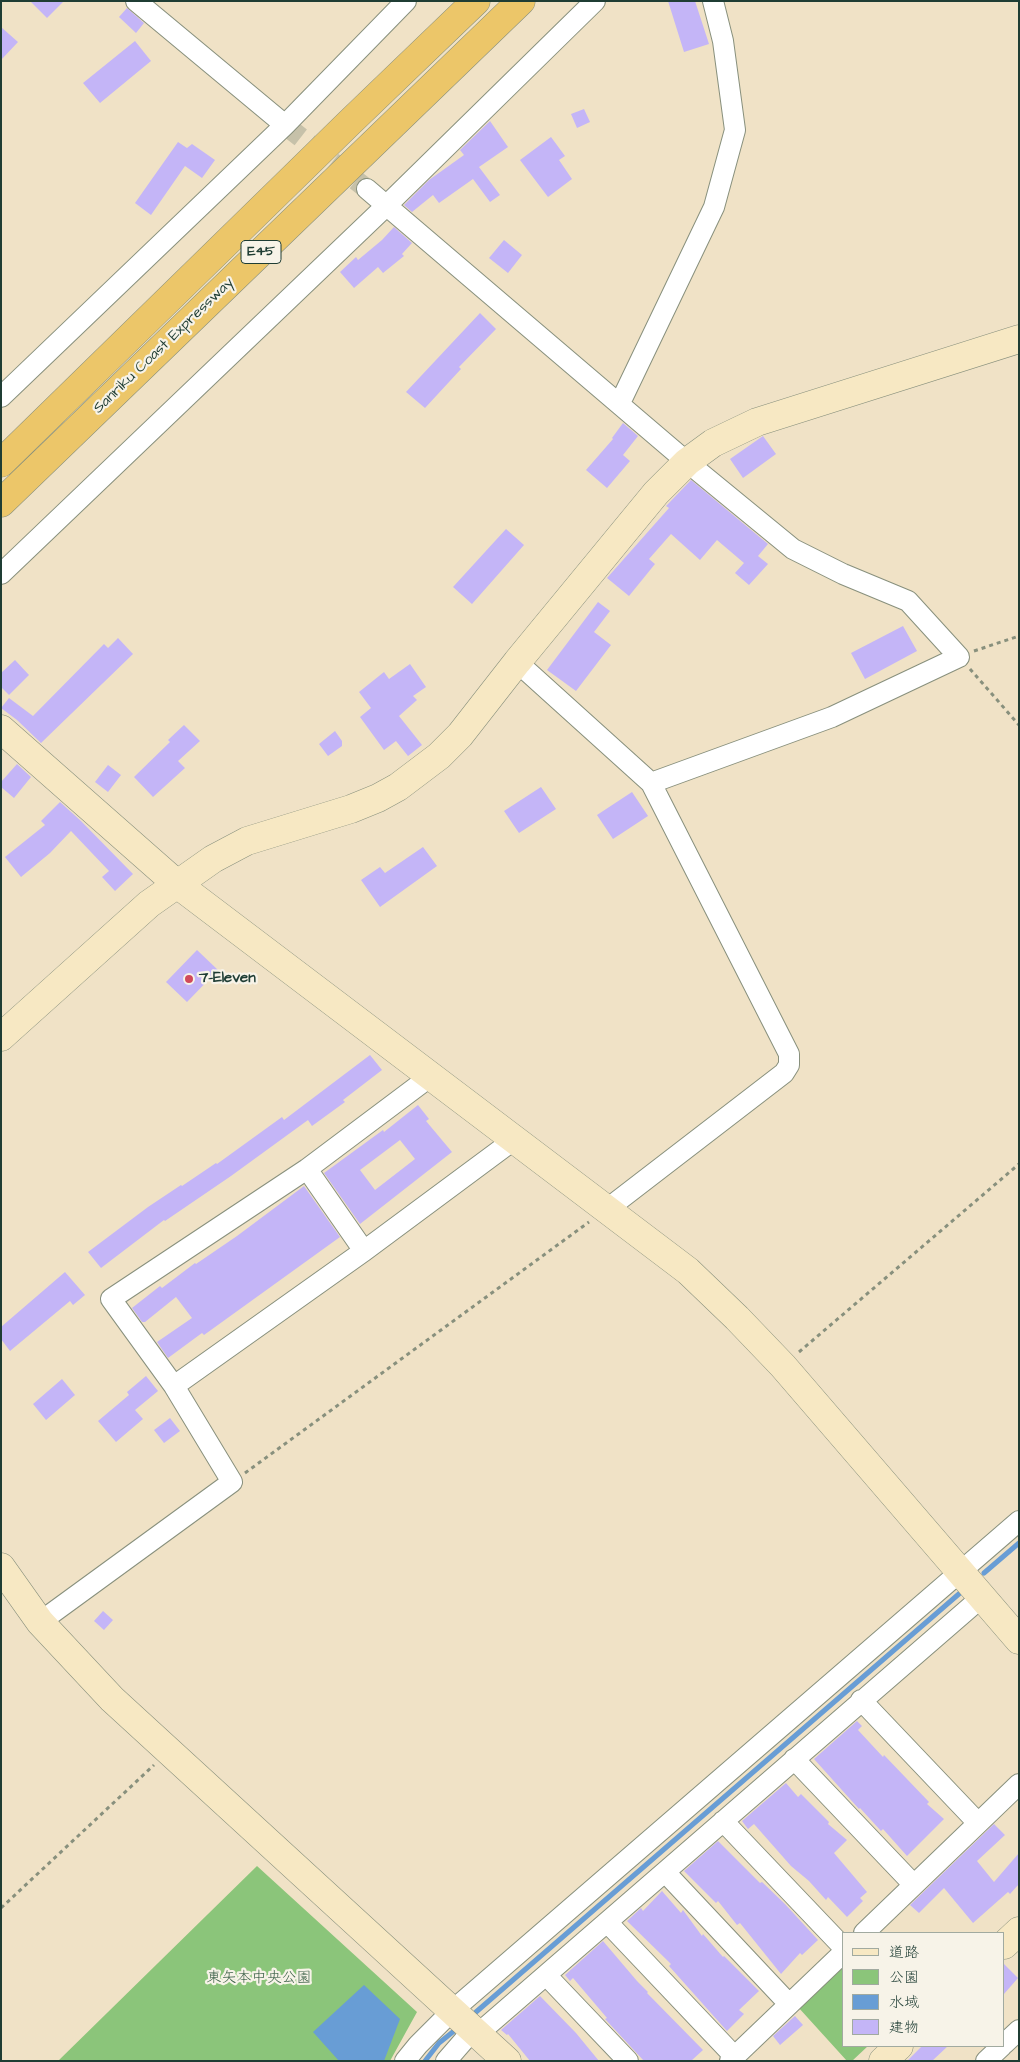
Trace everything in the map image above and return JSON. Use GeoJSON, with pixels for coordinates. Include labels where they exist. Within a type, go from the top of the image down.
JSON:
{"type":"FeatureCollection","features":[{"type":"Feature","properties":{"kind":"highway","name":"Sanriku Coast Expressway"},"geometry":{"type":"LineString","coordinates":[[1,463],[476,1]]}},
{"type":"Feature","properties":{"kind":"highway","name":"Sanriku Coast Expressway"},"geometry":{"type":"LineString","coordinates":[[1,503],[521,1]]}},
{"type":"Feature","properties":{"kind":"street"},"geometry":{"type":"LineString","coordinates":[[136,1],[285,125]]}},
{"type":"Feature","properties":{"kind":"street"},"geometry":{"type":"LineString","coordinates":[[1,397],[285,125],[406,1]]}},
{"type":"Feature","properties":{"kind":"street"},"geometry":{"type":"LineString","coordinates":[[1,574],[386,206],[595,1]]}},
{"type":"Feature","properties":{"kind":"street"},"geometry":{"type":"LineString","coordinates":[[620,403],[714,207],[735,130],[723,41],[714,1]]}},
{"type":"Feature","properties":{"kind":"street"},"geometry":{"type":"LineString","coordinates":[[367,189],[793,549],[843,574],[908,601],[958,656],[832,717],[651,783]]}},
{"type":"Feature","properties":{"kind":"street"},"geometry":{"type":"LineString","coordinates":[[1,1037],[149,904],[221,855],[247,842],[351,809],[378,798],[398,787],[440,756],[460,736],[517,662],[656,493],[688,462],[713,443],[757,422],[1019,339]]}},
{"type":"Feature","properties":{"kind":"street"},"geometry":{"type":"LineString","coordinates":[[517,662],[651,783],[789,1054],[788,1065],[784,1073],[606,1210]]}},
{"type":"Feature","properties":{"kind":"street"},"geometry":{"type":"LineString","coordinates":[[1,729],[177,884],[688,1272],[737,1318],[783,1366],[1019,1640]]}},
{"type":"Feature","properties":{"kind":"street"},"geometry":{"type":"LineString","coordinates":[[40,1622],[232,1482],[174,1386],[111,1299],[307,1169],[431,1076]]}},
{"type":"Feature","properties":{"kind":"street"},"geometry":{"type":"LineString","coordinates":[[174,1386],[364,1251],[515,1139]]}},
{"type":"Feature","properties":{"kind":"street"},"geometry":{"type":"LineString","coordinates":[[307,1169],[364,1251]]}},
{"type":"Feature","properties":{"kind":"street"},"geometry":{"type":"LineString","coordinates":[[405,2061],[453,2010],[1019,1521]]}},
{"type":"Feature","properties":{"kind":"street"},"geometry":{"type":"LineString","coordinates":[[1,1567],[40,1622],[112,1698],[507,2061]]}},
{"type":"Feature","properties":{"kind":"street"},"geometry":{"type":"LineString","coordinates":[[446,2061],[466,2038],[487,2026],[982,1597]]}},
{"type":"Feature","properties":{"kind":"street"},"geometry":{"type":"LineString","coordinates":[[861,1700],[978,1823]]}},
{"type":"Feature","properties":{"kind":"street"},"geometry":{"type":"LineString","coordinates":[[794,1760],[914,1885]]}},
{"type":"Feature","properties":{"kind":"street"},"geometry":{"type":"LineString","coordinates":[[865,1932],[1019,1784]]}},
{"type":"Feature","properties":{"kind":"street"},"geometry":{"type":"LineString","coordinates":[[723,1821],[842,1946]]}},
{"type":"Feature","properties":{"kind":"street"},"geometry":{"type":"LineString","coordinates":[[665,1872],[789,2004]]}},
{"type":"Feature","properties":{"kind":"street"},"geometry":{"type":"LineString","coordinates":[[607,1922],[732,2059],[842,1954]]}},
{"type":"Feature","properties":{"kind":"street"},"geometry":{"type":"LineString","coordinates":[[1005,1944],[1019,1931]]}},
{"type":"Feature","properties":{"kind":"street"},"geometry":{"type":"LineString","coordinates":[[546,1975],[628,2061]]}},
{"type":"Feature","properties":{"kind":"street"},"geometry":{"type":"LineString","coordinates":[[1005,2043],[1019,2030]]}},
{"type":"Feature","properties":{"kind":"street"},"geometry":{"type":"LineString","coordinates":[[883,2061],[898,2047]]}},
{"type":"Feature","properties":{"kind":"street"},"geometry":{"type":"LineString","coordinates":[[986,2061],[1001,2047]]}},
{"type":"Feature","properties":{"kind":"path"},"geometry":{"type":"LineString","coordinates":[[1019,636],[958,656],[1019,726]]}},
{"type":"Feature","properties":{"kind":"path"},"geometry":{"type":"LineString","coordinates":[[783,1366],[1019,1164]]}},
{"type":"Feature","properties":{"kind":"path"},"geometry":{"type":"LineString","coordinates":[[232,1482],[606,1210]]}},
{"type":"Feature","properties":{"kind":"path"},"geometry":{"type":"LineString","coordinates":[[1,1908],[169,1750]]}},
{"type":"Feature","properties":{"kind":"green space","name":"東矢本中央公園"},"geometry":{"type":"Polygon","coordinates":[[[257,1866],[417,2012],[390,2061],[58,2061],[257,1866]]]}},
{"type":"Feature","properties":{"kind":"green space"},"geometry":{"type":"Polygon","coordinates":[[[842,1968],[842,2047],[867,2047],[852,2061],[847,2061],[798,2007],[842,1968]]]}},
{"type":"Feature","properties":{"kind":"water"},"geometry":{"type":"Polygon","coordinates":[[[364,1985],[400,2019],[384,2061],[339,2061],[313,2032],[364,1985]]]}},
{"type":"Feature","properties":{"kind":"building"},"geometry":{"type":"Polygon","coordinates":[[[30,1],[64,1],[47,18],[30,1]]]}},
{"type":"Feature","properties":{"kind":"building"},"geometry":{"type":"Polygon","coordinates":[[[668,1],[695,1],[709,44],[684,52],[668,1]]]}},
{"type":"Feature","properties":{"kind":"building"},"geometry":{"type":"Polygon","coordinates":[[[127,8],[144,23],[136,33],[119,17],[127,8]]]}},
{"type":"Feature","properties":{"kind":"building"},"geometry":{"type":"Polygon","coordinates":[[[1,27],[18,42],[1,60],[1,27]]]}},
{"type":"Feature","properties":{"kind":"building"},"geometry":{"type":"Polygon","coordinates":[[[135,41],[151,61],[100,103],[83,83],[135,41]]]}},
{"type":"Feature","properties":{"kind":"building"},"geometry":{"type":"Polygon","coordinates":[[[584,109],[590,122],[577,128],[571,114],[584,109]]]}},
{"type":"Feature","properties":{"kind":"building"},"geometry":{"type":"Polygon","coordinates":[[[490,121],[508,147],[479,167],[500,195],[490,202],[473,179],[439,203],[433,195],[412,212],[404,205],[429,180],[464,155],[460,150],[490,121]]]}},
{"type":"Feature","properties":{"kind":"building"},"geometry":{"type":"Polygon","coordinates":[[[551,137],[565,156],[559,160],[572,179],[548,197],[520,160],[551,137]]]}},
{"type":"Feature","properties":{"kind":"building"},"geometry":{"type":"Polygon","coordinates":[[[178,142],[187,148],[192,144],[215,160],[202,178],[185,166],[151,215],[135,203],[178,142]]]}},
{"type":"Feature","properties":{"kind":"building"},"geometry":{"type":"Polygon","coordinates":[[[394,227],[412,243],[402,254],[404,256],[383,273],[378,267],[354,288],[340,272],[356,257],[358,260],[382,240],[394,227]]]}},
{"type":"Feature","properties":{"kind":"building"},"geometry":{"type":"Polygon","coordinates":[[[504,240],[522,255],[508,273],[489,258],[504,240]]]}},
{"type":"Feature","properties":{"kind":"building"},"geometry":{"type":"Polygon","coordinates":[[[480,313],[496,329],[459,367],[461,369],[425,408],[406,392],[480,313]]]}},
{"type":"Feature","properties":{"kind":"building"},"geometry":{"type":"Polygon","coordinates":[[[623,423],[638,436],[623,455],[630,461],[607,488],[586,470],[613,439],[623,423]]]}},
{"type":"Feature","properties":{"kind":"building"},"geometry":{"type":"Polygon","coordinates":[[[763,436],[776,454],[743,478],[730,459],[763,436]]]}},
{"type":"Feature","properties":{"kind":"building"},"geometry":{"type":"Polygon","coordinates":[[[691,480],[768,544],[758,556],[768,564],[749,585],[735,573],[744,563],[717,540],[700,560],[671,534],[649,559],[655,564],[629,596],[607,578],[669,508],[666,506],[691,480]]]}},
{"type":"Feature","properties":{"kind":"building"},"geometry":{"type":"Polygon","coordinates":[[[506,529],[524,545],[472,604],[453,587],[506,529]]]}},
{"type":"Feature","properties":{"kind":"building"},"geometry":{"type":"Polygon","coordinates":[[[598,602],[610,611],[594,632],[611,645],[576,691],[547,670],[598,602]]]}},
{"type":"Feature","properties":{"kind":"building"},"geometry":{"type":"Polygon","coordinates":[[[903,626],[917,651],[865,679],[851,653],[903,626]]]}},
{"type":"Feature","properties":{"kind":"building"},"geometry":{"type":"Polygon","coordinates":[[[118,638],[133,654],[41,743],[17,720],[1,708],[9,698],[33,716],[104,644],[108,648],[118,638]]]}},
{"type":"Feature","properties":{"kind":"building"},"geometry":{"type":"Polygon","coordinates":[[[15,660],[29,675],[9,695],[1,687],[1,673],[15,660]]]}},
{"type":"Feature","properties":{"kind":"building"},"geometry":{"type":"Polygon","coordinates":[[[410,664],[426,687],[413,696],[417,700],[399,716],[422,745],[408,756],[396,741],[384,750],[360,717],[371,708],[359,692],[384,672],[389,679],[410,664]]]}},
{"type":"Feature","properties":{"kind":"building"},"geometry":{"type":"Polygon","coordinates":[[[184,725],[200,741],[178,761],[185,768],[153,797],[134,777],[170,742],[168,740],[184,725]]]}},
{"type":"Feature","properties":{"kind":"building"},"geometry":{"type":"Polygon","coordinates":[[[335,731],[342,741],[342,746],[328,756],[319,744],[335,731]]]}},
{"type":"Feature","properties":{"kind":"building"},"geometry":{"type":"Polygon","coordinates":[[[17,764],[31,777],[14,798],[1,787],[1,782],[17,764]]]}},
{"type":"Feature","properties":{"kind":"building"},"geometry":{"type":"Polygon","coordinates":[[[108,765],[121,775],[108,792],[95,782],[108,765]]]}},
{"type":"Feature","properties":{"kind":"building"},"geometry":{"type":"Polygon","coordinates":[[[541,787],[556,809],[519,833],[504,811],[541,787]]]}},
{"type":"Feature","properties":{"kind":"building"},"geometry":{"type":"Polygon","coordinates":[[[632,792],[648,816],[613,839],[597,815],[632,792]]]}},
{"type":"Feature","properties":{"kind":"building"},"geometry":{"type":"Polygon","coordinates":[[[60,802],[133,874],[115,891],[102,877],[109,871],[71,831],[50,853],[21,877],[5,857],[45,825],[41,821],[60,802]]]}},
{"type":"Feature","properties":{"kind":"building"},"geometry":{"type":"Polygon","coordinates":[[[423,847],[437,866],[380,907],[361,880],[380,867],[385,873],[423,847]]]}},
{"type":"Feature","properties":{"kind":"building"},"geometry":{"type":"Polygon","coordinates":[[[197,950],[218,970],[187,1002],[166,982],[197,950]]]}},
{"type":"Feature","properties":{"kind":"building"},"geometry":{"type":"Polygon","coordinates":[[[370,1055],[382,1070],[343,1100],[345,1102],[312,1126],[308,1120],[231,1176],[164,1220],[101,1268],[88,1252],[148,1207],[217,1164],[282,1117],[284,1120],[370,1055]]]}},
{"type":"Feature","properties":{"kind":"building"},"geometry":{"type":"Polygon","coordinates":[[[418,1105],[429,1119],[426,1121],[452,1152],[360,1224],[324,1173],[383,1130],[384,1132],[418,1105]],[[400,1140],[360,1170],[375,1190],[415,1159],[400,1140]]]}},
{"type":"Feature","properties":{"kind":"building"},"geometry":{"type":"Polygon","coordinates":[[[304,1186],[340,1237],[204,1335],[202,1333],[168,1358],[157,1342],[192,1318],[176,1297],[145,1322],[142,1322],[132,1308],[160,1286],[162,1288],[195,1263],[237,1236],[304,1186]]]}},
{"type":"Feature","properties":{"kind":"building"},"geometry":{"type":"Polygon","coordinates":[[[65,1272],[85,1295],[73,1305],[70,1301],[10,1351],[1,1339],[1,1327],[65,1272]]]}},
{"type":"Feature","properties":{"kind":"building"},"geometry":{"type":"Polygon","coordinates":[[[146,1376],[158,1391],[135,1410],[143,1419],[116,1442],[98,1421],[129,1395],[127,1392],[146,1376]]]}},
{"type":"Feature","properties":{"kind":"building"},"geometry":{"type":"Polygon","coordinates":[[[62,1379],[75,1395],[46,1420],[33,1404],[62,1379]]]}},
{"type":"Feature","properties":{"kind":"building"},"geometry":{"type":"Polygon","coordinates":[[[170,1418],[180,1431],[164,1443],[154,1430],[170,1418]]]}},
{"type":"Feature","properties":{"kind":"building"},"geometry":{"type":"Polygon","coordinates":[[[103,1611],[113,1620],[104,1630],[94,1621],[103,1611]]]}},
{"type":"Feature","properties":{"kind":"building"},"geometry":{"type":"Polygon","coordinates":[[[857,1721],[862,1726],[858,1730],[929,1802],[927,1804],[944,1819],[907,1856],[883,1829],[881,1831],[859,1809],[814,1759],[857,1721]]]}},
{"type":"Feature","properties":{"kind":"building"},"geometry":{"type":"Polygon","coordinates":[[[786,1783],[798,1797],[801,1794],[829,1822],[828,1824],[847,1840],[834,1853],[867,1892],[860,1898],[863,1901],[847,1917],[828,1897],[826,1900],[809,1881],[791,1866],[754,1824],[748,1829],[742,1821],[786,1783]]]}},
{"type":"Feature","properties":{"kind":"building"},"geometry":{"type":"Polygon","coordinates":[[[994,1824],[1005,1835],[977,1861],[994,1882],[1019,1853],[1019,1884],[1010,1894],[1008,1892],[973,1923],[944,1888],[919,1913],[910,1905],[994,1824]]]}},
{"type":"Feature","properties":{"kind":"building"},"geometry":{"type":"Polygon","coordinates":[[[718,1841],[760,1883],[762,1882],[785,1904],[818,1940],[802,1955],[800,1953],[781,1974],[740,1923],[737,1925],[718,1901],[716,1903],[684,1871],[718,1841]]]}},
{"type":"Feature","properties":{"kind":"building"},"geometry":{"type":"Polygon","coordinates":[[[662,1891],[681,1913],[683,1910],[702,1936],[703,1934],[723,1957],[759,1991],[739,2010],[744,2014],[727,2031],[669,1966],[671,1964],[627,1921],[641,1908],[643,1911],[662,1891]]]}},
{"type":"Feature","properties":{"kind":"building"},"geometry":{"type":"Polygon","coordinates":[[[603,1941],[647,1993],[703,2050],[691,2061],[644,2061],[605,2019],[607,2018],[573,1978],[570,1981],[565,1975],[603,1941]]]}},
{"type":"Feature","properties":{"kind":"building"},"geometry":{"type":"Polygon","coordinates":[[[1005,1965],[1018,1978],[1005,1993],[1005,1965]]]}},
{"type":"Feature","properties":{"kind":"building"},"geometry":{"type":"Polygon","coordinates":[[[540,1996],[576,2033],[599,2061],[530,2061],[508,2034],[501,2030],[540,1996]]]}},
{"type":"Feature","properties":{"kind":"building"},"geometry":{"type":"Polygon","coordinates":[[[795,2016],[803,2025],[780,2045],[773,2036],[795,2016]]]}},
{"type":"Feature","properties":{"kind":"building"},"geometry":{"type":"Polygon","coordinates":[[[921,2047],[947,2047],[932,2061],[907,2061],[921,2047]]]}},
{"type":"Feature","properties":{"kind":"waterway"},"geometry":{"type":"LineString","coordinates":[[984,1573],[1019,1543]]}},
{"type":"Feature","properties":{"kind":"waterway"},"geometry":{"type":"LineString","coordinates":[[476,2012],[960,1593]]}},
{"type":"Feature","properties":{"kind":"waterway"},"geometry":{"type":"LineString","coordinates":[[425,2061],[439,2043],[454,2031]]}},
{"type":"Feature","properties":{"kind":"tunnel"},"geometry":{"type":"LineString","coordinates":[[285,125],[367,189]]}},
{"type":"Feature","properties":{"kind":"place","name":"7-Eleven"},"geometry":{"type":"Point","coordinates":[189,979]}}]}
